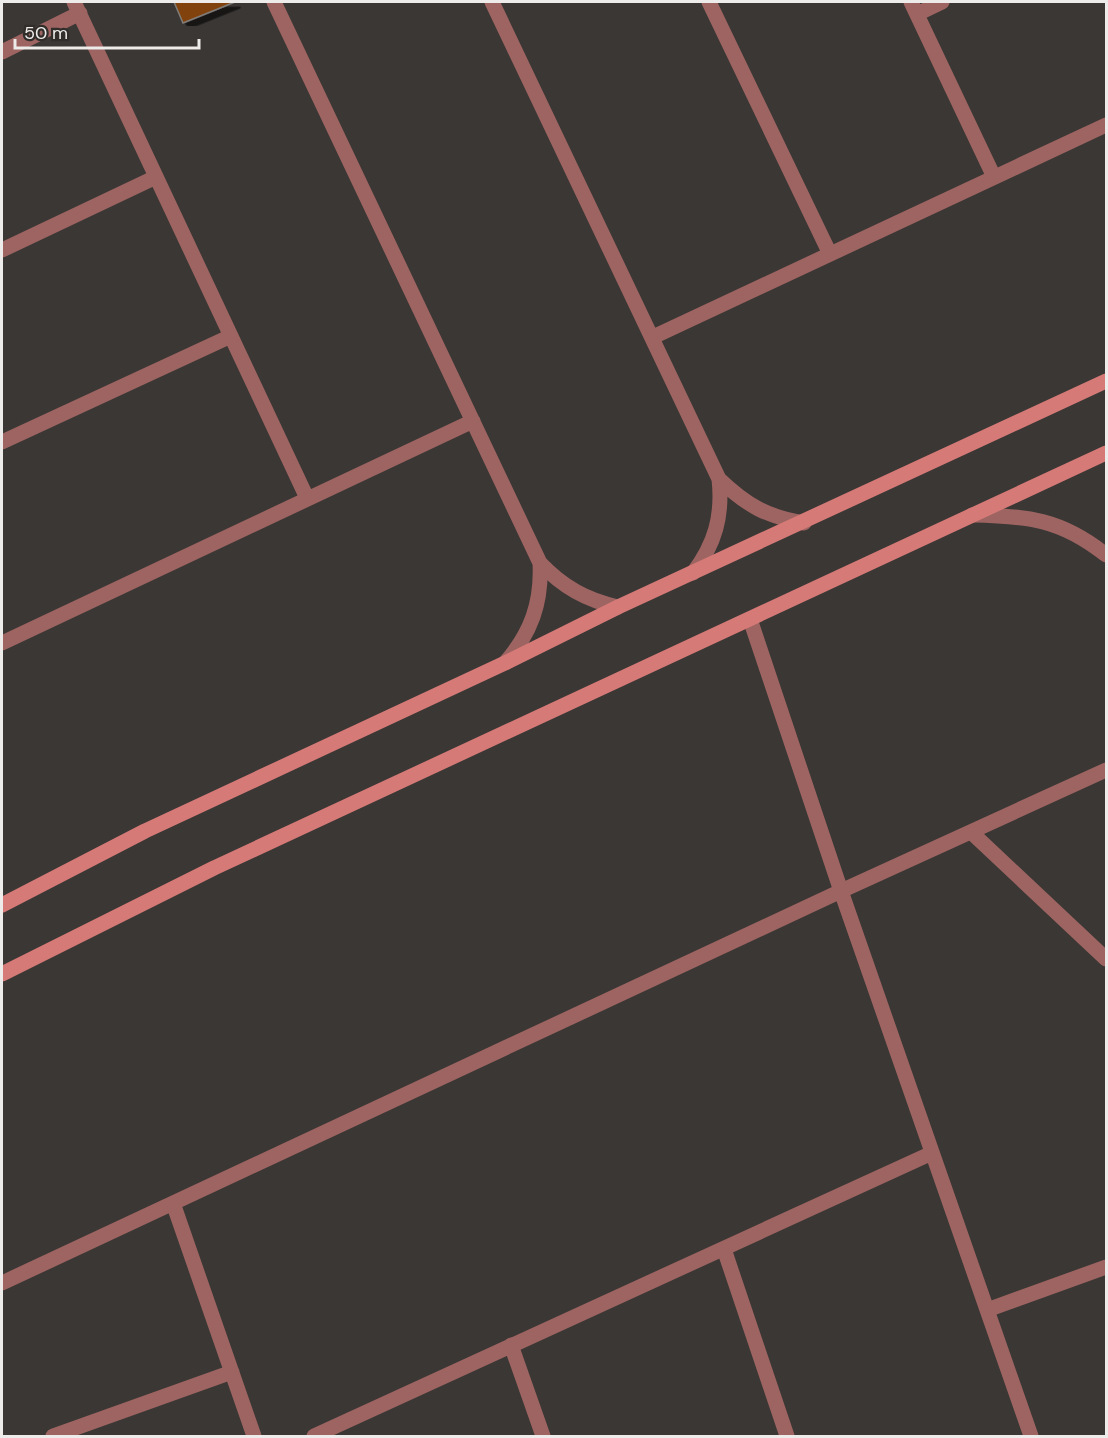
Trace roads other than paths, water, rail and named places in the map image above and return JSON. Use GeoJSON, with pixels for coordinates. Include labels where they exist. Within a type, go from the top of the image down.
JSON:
{"type":"FeatureCollection","features":[{"type":"Feature","properties":{"kind":"street"},"geometry":{"type":"LineString","coordinates":[[274,2],[540,563],[567,588],[600,603],[618,608]]}},
{"type":"Feature","properties":{"kind":"street"},"geometry":{"type":"LineString","coordinates":[[492,2],[719,479],[721,500],[714,540],[705,558],[692,574]]}},
{"type":"Feature","properties":{"kind":"street"},"geometry":{"type":"LineString","coordinates":[[709,2],[830,254]]}},
{"type":"Feature","properties":{"kind":"street"},"geometry":{"type":"LineString","coordinates":[[942,2],[914,8],[994,177]]}},
{"type":"Feature","properties":{"kind":"street"},"geometry":{"type":"LineString","coordinates":[[2,52],[77,7],[307,498]]}},
{"type":"Feature","properties":{"kind":"street"},"geometry":{"type":"LineString","coordinates":[[653,337],[1107,125]]}},
{"type":"Feature","properties":{"kind":"street"},"geometry":{"type":"LineString","coordinates":[[2,250],[156,177]]}},
{"type":"Feature","properties":{"kind":"street"},"geometry":{"type":"LineString","coordinates":[[2,442],[231,336]]}},
{"type":"Feature","properties":{"kind":"street"},"geometry":{"type":"LineString","coordinates":[[2,905],[145,831],[1107,381]]}},
{"type":"Feature","properties":{"kind":"street"},"geometry":{"type":"LineString","coordinates":[[2,643],[473,421]]}},
{"type":"Feature","properties":{"kind":"street"},"geometry":{"type":"LineString","coordinates":[[2,974],[204,873],[1107,453]]}},
{"type":"Feature","properties":{"kind":"street"},"geometry":{"type":"LineString","coordinates":[[719,479],[749,505],[766,513],[804,523]]}},
{"type":"Feature","properties":{"kind":"street"},"geometry":{"type":"LineString","coordinates":[[972,515],[1021,517],[1052,523],[1090,542],[1107,555]]}},
{"type":"Feature","properties":{"kind":"street"},"geometry":{"type":"LineString","coordinates":[[505,663],[522,641],[535,617],[541,581],[540,563]]}},
{"type":"Feature","properties":{"kind":"street"},"geometry":{"type":"LineString","coordinates":[[750,619],[841,891],[1030,1437]]}},
{"type":"Feature","properties":{"kind":"street"},"geometry":{"type":"LineString","coordinates":[[2,1283],[841,891],[1107,770]]}},
{"type":"Feature","properties":{"kind":"street"},"geometry":{"type":"LineString","coordinates":[[971,832],[1107,959]]}},
{"type":"Feature","properties":{"kind":"street"},"geometry":{"type":"LineString","coordinates":[[314,1437],[932,1153]]}},
{"type":"Feature","properties":{"kind":"street"},"geometry":{"type":"LineString","coordinates":[[173,1203],[254,1437]]}},
{"type":"Feature","properties":{"kind":"street"},"geometry":{"type":"LineString","coordinates":[[724,1249],[787,1437]]}},
{"type":"Feature","properties":{"kind":"street"},"geometry":{"type":"LineString","coordinates":[[987,1310],[1107,1268]]}},
{"type":"Feature","properties":{"kind":"street"},"geometry":{"type":"LineString","coordinates":[[511,1345],[543,1437]]}},
{"type":"Feature","properties":{"kind":"street"},"geometry":{"type":"LineString","coordinates":[[53,1437],[232,1372]]}}]}
